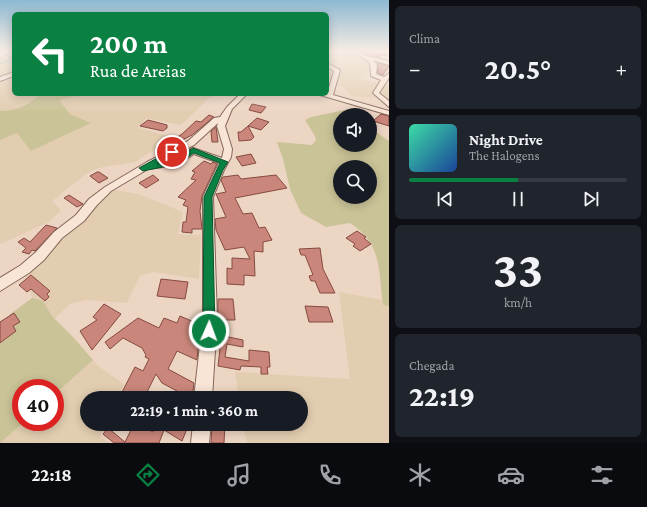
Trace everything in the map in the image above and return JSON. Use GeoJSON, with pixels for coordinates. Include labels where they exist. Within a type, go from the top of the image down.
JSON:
{"type":"FeatureCollection","features":[{"type":"Feature","properties":{"kind":"street"},"geometry":{"type":"LineString","coordinates":[[337,72],[330,95],[389,113]]}},
{"type":"Feature","properties":{"kind":"street"},"geometry":{"type":"LineString","coordinates":[[375,72],[373,75],[387,77],[376,93],[389,105]]}},
{"type":"Feature","properties":{"kind":"street"},"geometry":{"type":"LineString","coordinates":[[2,78],[12,75]]}},
{"type":"Feature","properties":{"kind":"street"},"geometry":{"type":"LineString","coordinates":[[205,391],[210,319],[208,197],[224,162],[228,149],[222,126],[223,119],[236,100],[241,96]]}},
{"type":"Feature","properties":{"kind":"street"},"geometry":{"type":"LineString","coordinates":[[0,285],[35,261],[58,235],[80,218],[93,202],[108,189],[143,168],[191,143],[217,120],[223,119]]}},
{"type":"Feature","properties":{"kind":"street"},"geometry":{"type":"LineString","coordinates":[[143,168],[169,164],[180,160],[193,151],[224,162]]}},
{"type":"Feature","properties":{"kind":"street"},"geometry":{"type":"LineString","coordinates":[[200,443],[201,431]]}},
{"type":"Feature","properties":{"kind":"shaded area"},"geometry":{"type":"Polygon","coordinates":[[[0,72],[12,72],[12,96],[38,96],[34,100],[11,111],[0,111],[0,72]]]}},
{"type":"Feature","properties":{"kind":"shaded area"},"geometry":{"type":"Polygon","coordinates":[[[329,72],[369,72],[359,79],[389,86],[389,99],[352,96],[343,87],[329,83],[329,72]]]}},
{"type":"Feature","properties":{"kind":"shaded area"},"geometry":{"type":"Polygon","coordinates":[[[37,96],[76,96],[59,100],[70,114],[91,123],[31,151],[17,133],[0,140],[0,111],[22,107],[37,96]]]}},
{"type":"Feature","properties":{"kind":"shaded area"},"geometry":{"type":"Polygon","coordinates":[[[76,96],[213,96],[209,98],[181,125],[146,118],[138,128],[173,137],[135,162],[98,168],[86,174],[52,201],[61,210],[49,222],[0,244],[0,140],[17,132],[31,151],[91,123],[70,114],[59,100],[76,96]]]}},
{"type":"Feature","properties":{"kind":"shaded area"},"geometry":{"type":"Polygon","coordinates":[[[333,112],[333,152],[377,152],[377,133],[389,141],[389,306],[383,305],[379,270],[374,249],[361,231],[350,223],[326,227],[301,213],[290,189],[283,159],[277,142],[312,145],[316,140],[315,136],[305,120],[311,117],[333,112]]]}},
{"type":"Feature","properties":{"kind":"shaded area"},"geometry":{"type":"Polygon","coordinates":[[[110,189],[138,194],[183,212],[178,234],[201,235],[199,279],[153,272],[140,276],[127,303],[87,300],[70,304],[54,319],[43,301],[32,298],[25,271],[110,189]]]}},
{"type":"Feature","properties":{"kind":"shaded area"},"geometry":{"type":"Polygon","coordinates":[[[339,292],[382,300],[383,305],[389,306],[389,443],[247,443],[244,431],[308,431],[308,391],[238,391],[235,372],[350,379],[339,292]]]}},
{"type":"Feature","properties":{"kind":"shaded area"},"geometry":{"type":"Polygon","coordinates":[[[32,298],[43,301],[52,316],[93,360],[64,386],[64,379],[12,379],[12,431],[14,431],[0,443],[0,344],[8,337],[12,329],[9,315],[32,298]]]}},
{"type":"Feature","properties":{"kind":"shaded area"},"geometry":{"type":"Polygon","coordinates":[[[93,360],[98,366],[124,384],[120,391],[80,391],[80,431],[103,431],[100,437],[110,443],[0,443],[14,431],[64,431],[64,386],[93,360]]]}},
{"type":"Feature","properties":{"kind":"building"},"geometry":{"type":"Polygon","coordinates":[[[378,72],[385,72],[383,75],[378,72]]]}},
{"type":"Feature","properties":{"kind":"building"},"geometry":{"type":"Polygon","coordinates":[[[252,104],[266,107],[261,113],[249,110],[252,104]]]}},
{"type":"Feature","properties":{"kind":"building"},"geometry":{"type":"Polygon","coordinates":[[[381,114],[389,116],[389,126],[377,122],[377,118],[381,114]]]}},
{"type":"Feature","properties":{"kind":"building"},"geometry":{"type":"Polygon","coordinates":[[[209,115],[214,117],[192,135],[175,144],[177,145],[166,151],[162,151],[161,148],[182,134],[196,121],[201,122],[209,115]]]}},
{"type":"Feature","properties":{"kind":"building"},"geometry":{"type":"Polygon","coordinates":[[[257,118],[269,122],[261,130],[248,126],[257,118]]]}},
{"type":"Feature","properties":{"kind":"building"},"geometry":{"type":"Polygon","coordinates":[[[148,120],[167,125],[167,128],[163,131],[140,126],[148,120]]]}},
{"type":"Feature","properties":{"kind":"building"},"geometry":{"type":"Polygon","coordinates":[[[248,126],[254,137],[251,140],[239,141],[238,132],[241,132],[248,126]]]}},
{"type":"Feature","properties":{"kind":"building"},"geometry":{"type":"Polygon","coordinates":[[[216,127],[218,142],[212,142],[211,131],[216,127]]]}},
{"type":"Feature","properties":{"kind":"building"},"geometry":{"type":"Polygon","coordinates":[[[251,154],[256,163],[242,166],[236,157],[251,154]]]}},
{"type":"Feature","properties":{"kind":"building"},"geometry":{"type":"Polygon","coordinates":[[[204,161],[211,164],[213,162],[217,164],[202,196],[200,211],[202,229],[192,229],[192,233],[182,232],[183,222],[186,222],[188,207],[183,205],[186,200],[178,197],[196,180],[191,179],[195,172],[192,171],[204,161]]]}},
{"type":"Feature","properties":{"kind":"building"},"geometry":{"type":"Polygon","coordinates":[[[97,172],[108,178],[99,183],[90,176],[97,172]]]}},
{"type":"Feature","properties":{"kind":"building"},"geometry":{"type":"Polygon","coordinates":[[[153,175],[159,180],[146,188],[139,183],[153,175]]]}},
{"type":"Feature","properties":{"kind":"building"},"geometry":{"type":"Polygon","coordinates":[[[238,175],[241,179],[276,175],[287,188],[235,198],[243,214],[252,213],[259,228],[265,227],[272,240],[263,242],[263,252],[254,251],[255,276],[244,275],[244,285],[227,284],[227,268],[232,269],[232,258],[250,259],[244,247],[225,250],[216,230],[215,219],[226,217],[216,194],[226,192],[221,180],[223,177],[238,175]]]}},
{"type":"Feature","properties":{"kind":"building"},"geometry":{"type":"Polygon","coordinates":[[[69,195],[83,204],[77,207],[64,198],[69,195]]]}},
{"type":"Feature","properties":{"kind":"building"},"geometry":{"type":"Polygon","coordinates":[[[46,225],[57,228],[35,251],[32,250],[29,254],[22,252],[26,248],[18,242],[24,238],[30,242],[46,225]]]}},
{"type":"Feature","properties":{"kind":"building"},"geometry":{"type":"Polygon","coordinates":[[[357,231],[366,237],[364,238],[371,244],[360,251],[353,246],[355,244],[346,238],[357,231]]]}},
{"type":"Feature","properties":{"kind":"building"},"geometry":{"type":"Polygon","coordinates":[[[320,248],[323,269],[335,293],[320,293],[315,281],[311,281],[309,276],[313,275],[305,255],[301,255],[299,249],[320,248]]]}},
{"type":"Feature","properties":{"kind":"building"},"geometry":{"type":"Polygon","coordinates":[[[31,275],[50,291],[47,294],[49,297],[45,301],[31,289],[27,292],[19,285],[31,275]]]}},
{"type":"Feature","properties":{"kind":"building"},"geometry":{"type":"Polygon","coordinates":[[[161,279],[188,282],[185,299],[157,296],[161,279]]]}},
{"type":"Feature","properties":{"kind":"building"},"geometry":{"type":"Polygon","coordinates":[[[218,299],[233,299],[235,320],[224,320],[224,336],[243,340],[243,347],[227,344],[225,357],[249,361],[249,350],[269,352],[270,367],[267,367],[268,374],[261,374],[261,367],[241,366],[240,370],[218,366],[220,349],[217,348],[218,299]]]}},
{"type":"Feature","properties":{"kind":"building"},"geometry":{"type":"Polygon","coordinates":[[[104,304],[121,314],[92,350],[80,331],[97,320],[93,317],[104,304]]]}},
{"type":"Feature","properties":{"kind":"building"},"geometry":{"type":"Polygon","coordinates":[[[305,306],[328,307],[333,322],[309,322],[305,306]]]}},
{"type":"Feature","properties":{"kind":"building"},"geometry":{"type":"Polygon","coordinates":[[[14,313],[20,322],[13,326],[16,331],[0,343],[0,322],[14,313]]]}},
{"type":"Feature","properties":{"kind":"building"},"geometry":{"type":"Polygon","coordinates":[[[180,316],[201,325],[200,333],[195,345],[198,347],[197,360],[177,351],[168,369],[194,383],[193,391],[177,391],[162,383],[156,374],[148,391],[123,391],[135,367],[143,371],[149,359],[145,357],[146,355],[142,348],[123,338],[110,349],[105,342],[138,318],[159,328],[164,318],[177,323],[180,316]]]}},
{"type":"Feature","properties":{"kind":"building"},"geometry":{"type":"Polygon","coordinates":[[[106,431],[112,431],[125,442],[130,431],[164,431],[159,443],[114,443],[103,434],[106,431]]]}},
{"type":"Feature","properties":{"kind":"building"},"geometry":{"type":"Polygon","coordinates":[[[166,431],[186,431],[182,441],[166,431]]]}},
{"type":"Feature","properties":{"kind":"building"},"geometry":{"type":"Polygon","coordinates":[[[212,431],[225,431],[224,443],[211,443],[212,431]]]}},
{"type":"Feature","properties":{"kind":"route"},"geometry":{"type":"LineString","coordinates":[[172,152],[143,168],[169,164],[180,160],[193,151],[224,162],[213,183],[208,197],[209,331]]}}]}
